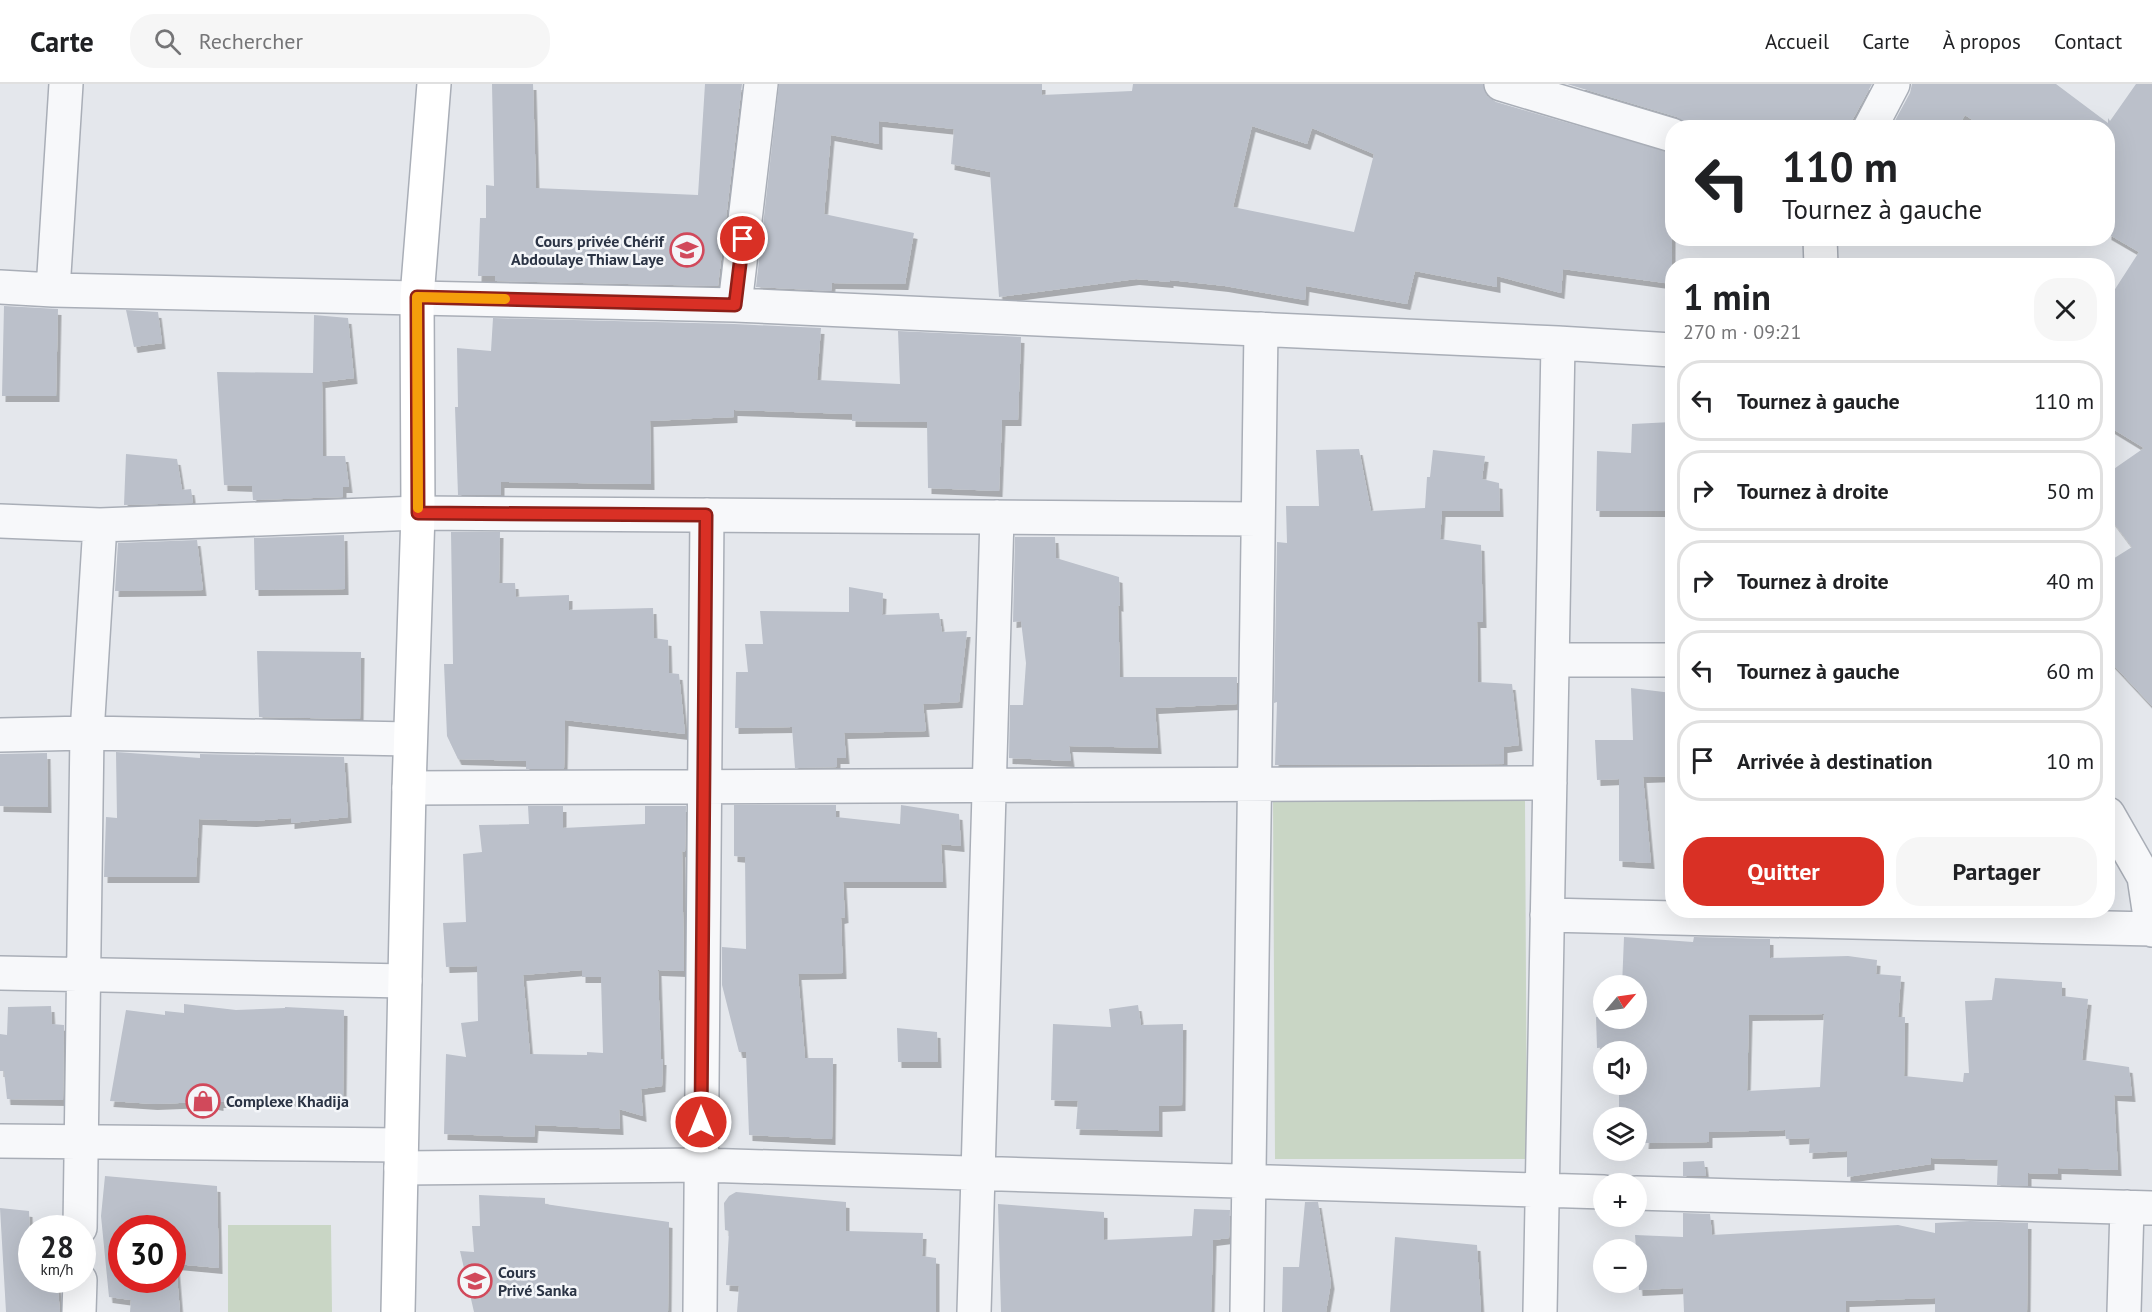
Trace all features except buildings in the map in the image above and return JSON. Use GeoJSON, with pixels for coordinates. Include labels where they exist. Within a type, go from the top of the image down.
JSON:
{"type":"FeatureCollection","features":[{"type":"Feature","properties":{"kind":"street"},"geometry":{"type":"LineString","coordinates":[[53,290],[66,84]]}},
{"type":"Feature","properties":{"kind":"street"},"geometry":{"type":"LineString","coordinates":[[398,1312],[410,739],[418,513],[417,297],[434,84]]}},
{"type":"Feature","properties":{"kind":"street"},"geometry":{"type":"LineString","coordinates":[[735,305],[761,84]]}},
{"type":"Feature","properties":{"kind":"street"},"geometry":{"type":"LineString","coordinates":[[1502,84],[1665,133]]}},
{"type":"Feature","properties":{"kind":"street"},"geometry":{"type":"LineString","coordinates":[[1874,120],[1893,84]]}},
{"type":"Feature","properties":{"kind":"street"},"geometry":{"type":"LineString","coordinates":[[0,287],[735,305],[1665,350]]}},
{"type":"Feature","properties":{"kind":"street"},"geometry":{"type":"LineString","coordinates":[[1247,1312],[1261,329]]}},
{"type":"Feature","properties":{"kind":"street"},"geometry":{"type":"LineString","coordinates":[[1540,1312],[1558,343]]}},
{"type":"Feature","properties":{"kind":"street"},"geometry":{"type":"LineString","coordinates":[[0,521],[100,525],[418,513],[1258,519]]}},
{"type":"Feature","properties":{"kind":"street"},"geometry":{"type":"LineString","coordinates":[[700,1312],[706,515]]}},
{"type":"Feature","properties":{"kind":"street"},"geometry":{"type":"LineString","coordinates":[[974,1312],[998,517]]}},
{"type":"Feature","properties":{"kind":"street"},"geometry":{"type":"LineString","coordinates":[[80,1215],[87,733],[100,525]]}},
{"type":"Feature","properties":{"kind":"street"},"geometry":{"type":"LineString","coordinates":[[1552,660],[1665,660]]}},
{"type":"Feature","properties":{"kind":"street"},"geometry":{"type":"LineString","coordinates":[[0,735],[87,733],[410,739]]}},
{"type":"Feature","properties":{"kind":"street"},"geometry":{"type":"LineString","coordinates":[[409,788],[1550,783]]}},
{"type":"Feature","properties":{"kind":"street"},"geometry":{"type":"LineString","coordinates":[[1669,918],[2152,930],[2148,872],[2115,824]]}},
{"type":"Feature","properties":{"kind":"street"},"geometry":{"type":"LineString","coordinates":[[1548,915],[1665,918]]}},
{"type":"Feature","properties":{"kind":"street"},"geometry":{"type":"LineString","coordinates":[[0,973],[405,981]]}},
{"type":"Feature","properties":{"kind":"street"},"geometry":{"type":"LineString","coordinates":[[0,1141],[81,1142],[401,1157],[1593,1192]]}},
{"type":"Feature","properties":{"kind":"street"},"geometry":{"type":"LineString","coordinates":[[1647,1193],[2139,1208],[2124,1312]]}},
{"type":"Feature","properties":{"kind":"street"},"geometry":{"type":"LineString","coordinates":[[79,1312],[80,1293]]}},
{"type":"Feature","properties":{"kind":"green space"},"geometry":{"type":"Polygon","coordinates":[[[1273,800],[1525,800],[1527,1159],[1275,1159],[1273,800]]]}},
{"type":"Feature","properties":{"kind":"green space"},"geometry":{"type":"Polygon","coordinates":[[[228,1225],[331,1225],[332,1312],[228,1312],[228,1225]]]}},
{"type":"Feature","properties":{"kind":"slow traffic"},"geometry":{"type":"LineString","coordinates":[[418,508],[417,297],[505,299]]}},
{"type":"Feature","properties":{"kind":"place","name":"Cours privée Chérif Abdoulaye Thiaw Laye"},"geometry":{"type":"Point","coordinates":[687,250]}},
{"type":"Feature","properties":{"kind":"place","name":"Complexe Khadija"},"geometry":{"type":"Point","coordinates":[203,1101]}},
{"type":"Feature","properties":{"kind":"place","name":"Cours Privé Sanka"},"geometry":{"type":"Point","coordinates":[475,1281]}},
{"type":"Feature","properties":{"kind":"route"},"geometry":{"type":"LineString","coordinates":[[701,1122],[706,515],[418,513],[417,297],[735,305],[743,239]]}}]}
